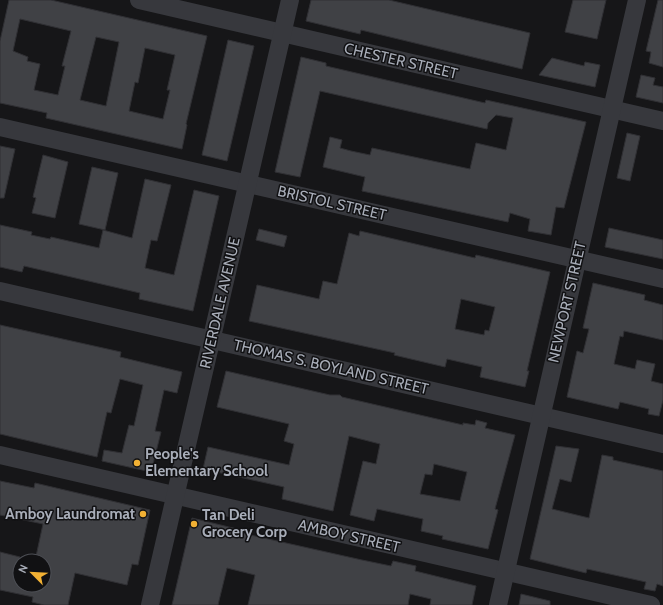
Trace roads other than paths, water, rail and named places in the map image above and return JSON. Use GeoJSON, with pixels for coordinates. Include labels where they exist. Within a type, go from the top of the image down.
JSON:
{"type":"FeatureCollection","features":[{"type":"Feature","properties":{"kind":"street","name":"CHESTER STREET"},"geometry":{"type":"LineString","coordinates":[[139,0],[663,121]]}},
{"type":"Feature","properties":{"kind":"street","name":"RIVERDALE AVENUE"},"geometry":{"type":"LineString","coordinates":[[150,605],[290,0]]}},
{"type":"Feature","properties":{"kind":"street","name":"NEWPORT STREET"},"geometry":{"type":"LineString","coordinates":[[498,605],[637,0]]}},
{"type":"Feature","properties":{"kind":"street","name":"BRISTOL STREET"},"geometry":{"type":"LineString","coordinates":[[0,127],[663,279]]}},
{"type":"Feature","properties":{"kind":"street","name":"THOMAS S. BOYLAND STREET"},"geometry":{"type":"LineString","coordinates":[[0,291],[663,444]]}},
{"type":"Feature","properties":{"kind":"street","name":"AMBOY STREET"},"geometry":{"type":"LineString","coordinates":[[0,455],[651,605]]}},
{"type":"Feature","properties":{"kind":"place","name":"People's Elementary School"},"geometry":{"type":"Point","coordinates":[137,463]}},
{"type":"Feature","properties":{"kind":"place","name":"Amboy Laundromat"},"geometry":{"type":"Point","coordinates":[143,514]}},
{"type":"Feature","properties":{"kind":"place","name":"Tan Deli Grocery Corp"},"geometry":{"type":"Point","coordinates":[194,524]}}]}
